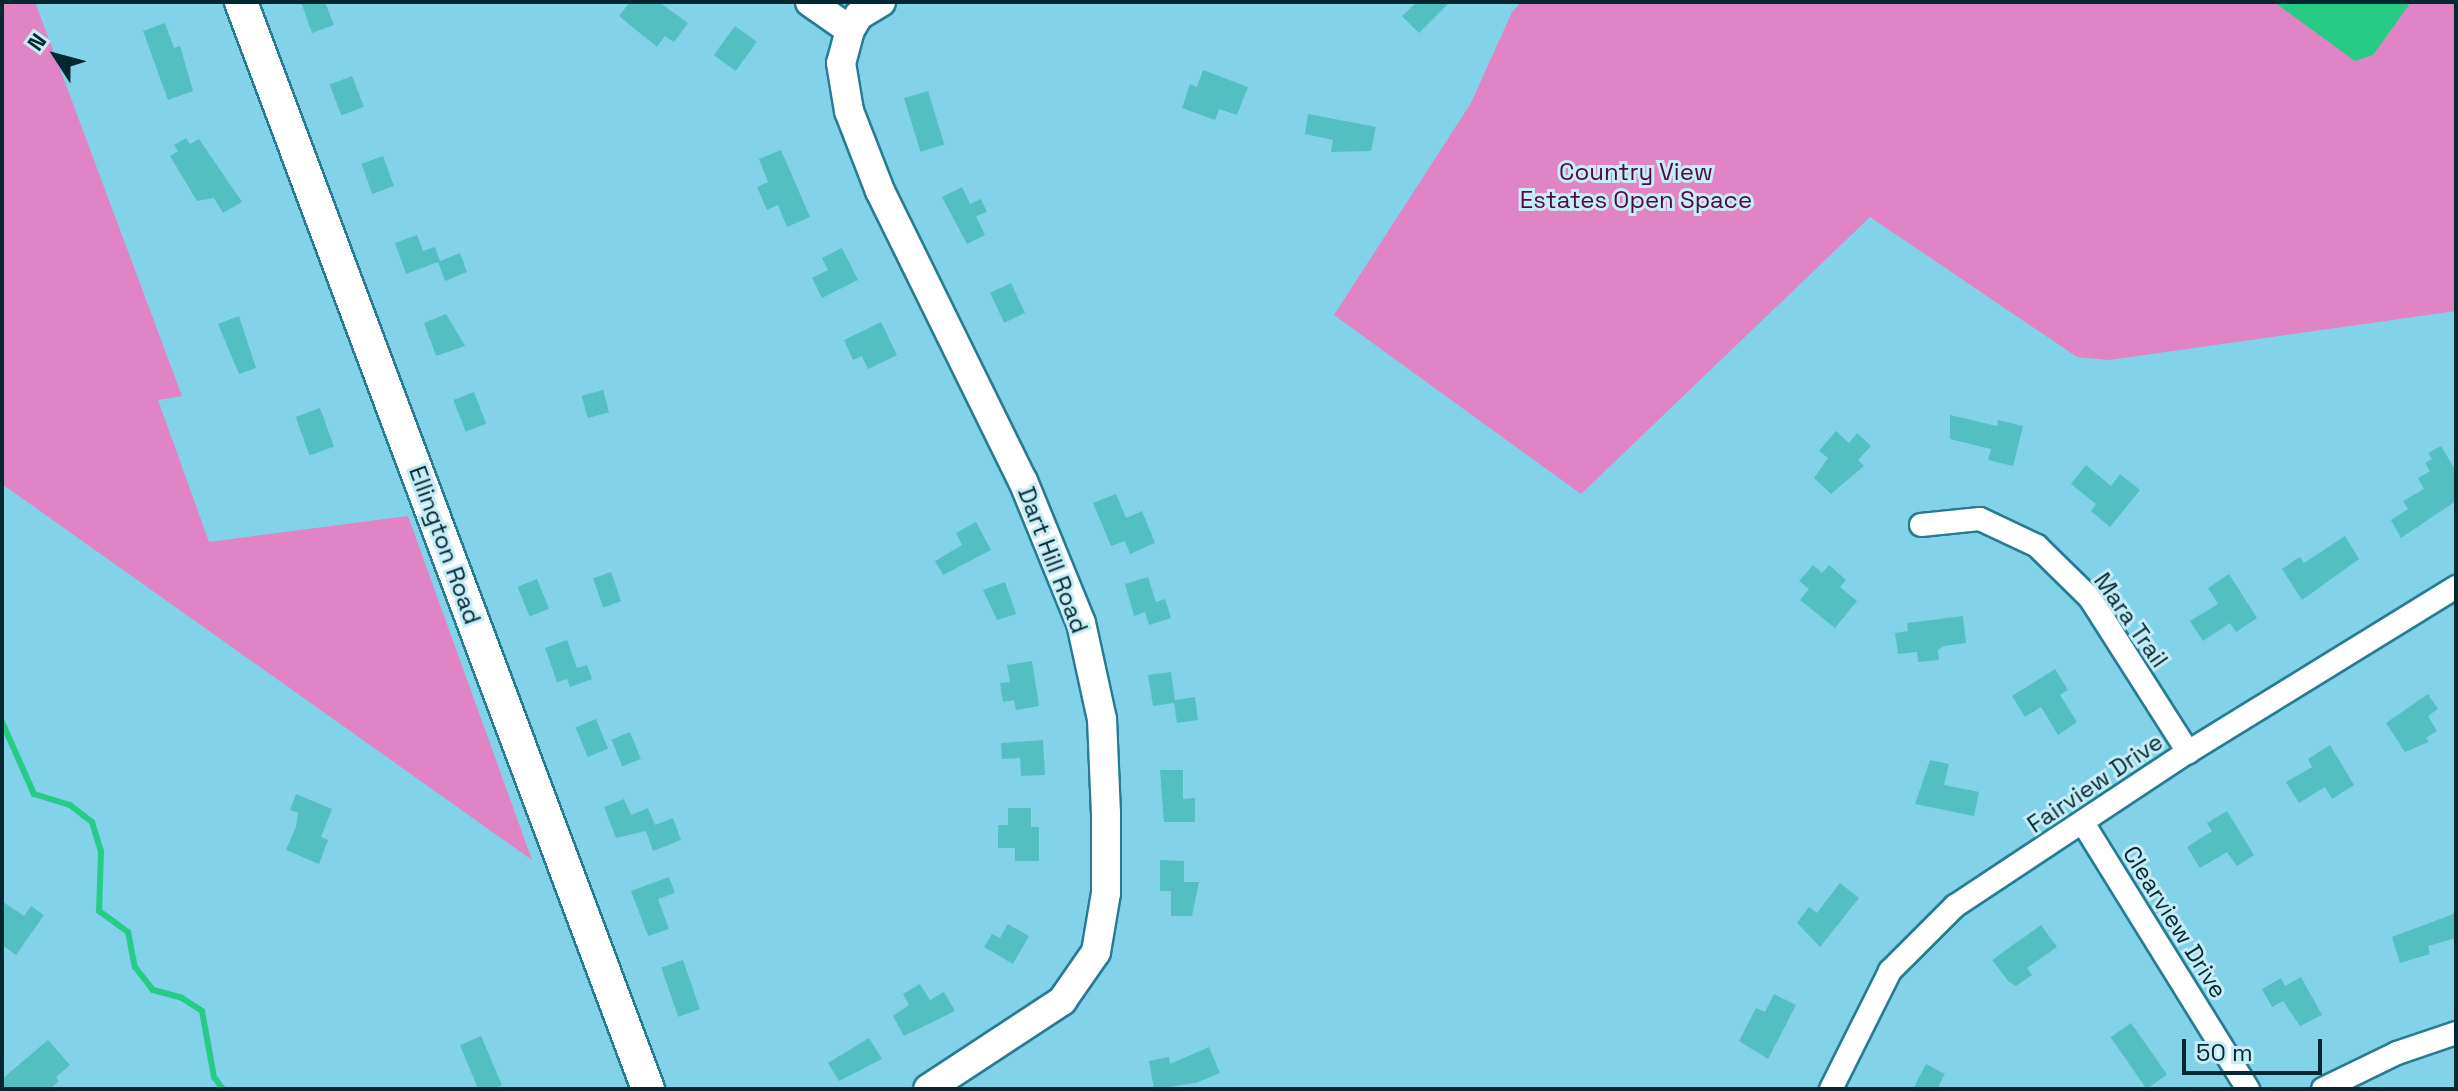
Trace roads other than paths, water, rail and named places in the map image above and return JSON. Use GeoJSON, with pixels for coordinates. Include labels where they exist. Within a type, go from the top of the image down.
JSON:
{"type":"FeatureCollection","features":[{"type":"Feature","properties":{"kind":"main road","name":"Ellington Road"},"geometry":{"type":"LineString","coordinates":[[241,2],[648,1089]]}},
{"type":"Feature","properties":{"kind":"street"},"geometry":{"type":"LineString","coordinates":[[810,2],[850,30],[859,15],[881,2]]}},
{"type":"Feature","properties":{"kind":"street","name":"Dart Hill Road"},"geometry":{"type":"LineString","coordinates":[[850,30],[841,63],[849,111],[880,191],[1023,481],[1081,623],[1102,719],[1106,893],[1096,952],[1062,1001],[928,1089]]}},
{"type":"Feature","properties":{"kind":"street","name":"Mara Trail"},"geometry":{"type":"LineString","coordinates":[[1921,525],[1980,519],[2037,546],[2090,598],[2188,752]]}},
{"type":"Feature","properties":{"kind":"street","name":"Fairview Drive"},"geometry":{"type":"LineString","coordinates":[[1831,1089],[1890,971],[1955,906],[2188,752],[2456,587]]}},
{"type":"Feature","properties":{"kind":"street","name":"Clearview Drive"},"geometry":{"type":"LineString","coordinates":[[2083,823],[2248,1089]]}},
{"type":"Feature","properties":{"kind":"street"},"geometry":{"type":"LineString","coordinates":[[2323,1089],[2397,1053],[2456,1033]]}},
{"type":"Feature","properties":{"kind":"waterway"},"geometry":{"type":"LineString","coordinates":[[2,722],[34,794],[70,805],[92,822],[101,852],[99,911],[128,932],[135,967],[153,990],[182,998],[202,1011],[214,1077],[223,1089]]}},
{"type":"Feature","properties":{"kind":"park label","name":"Country View Estates Open Space"},"geometry":{"type":"Point","coordinates":[1636,186]}}]}
